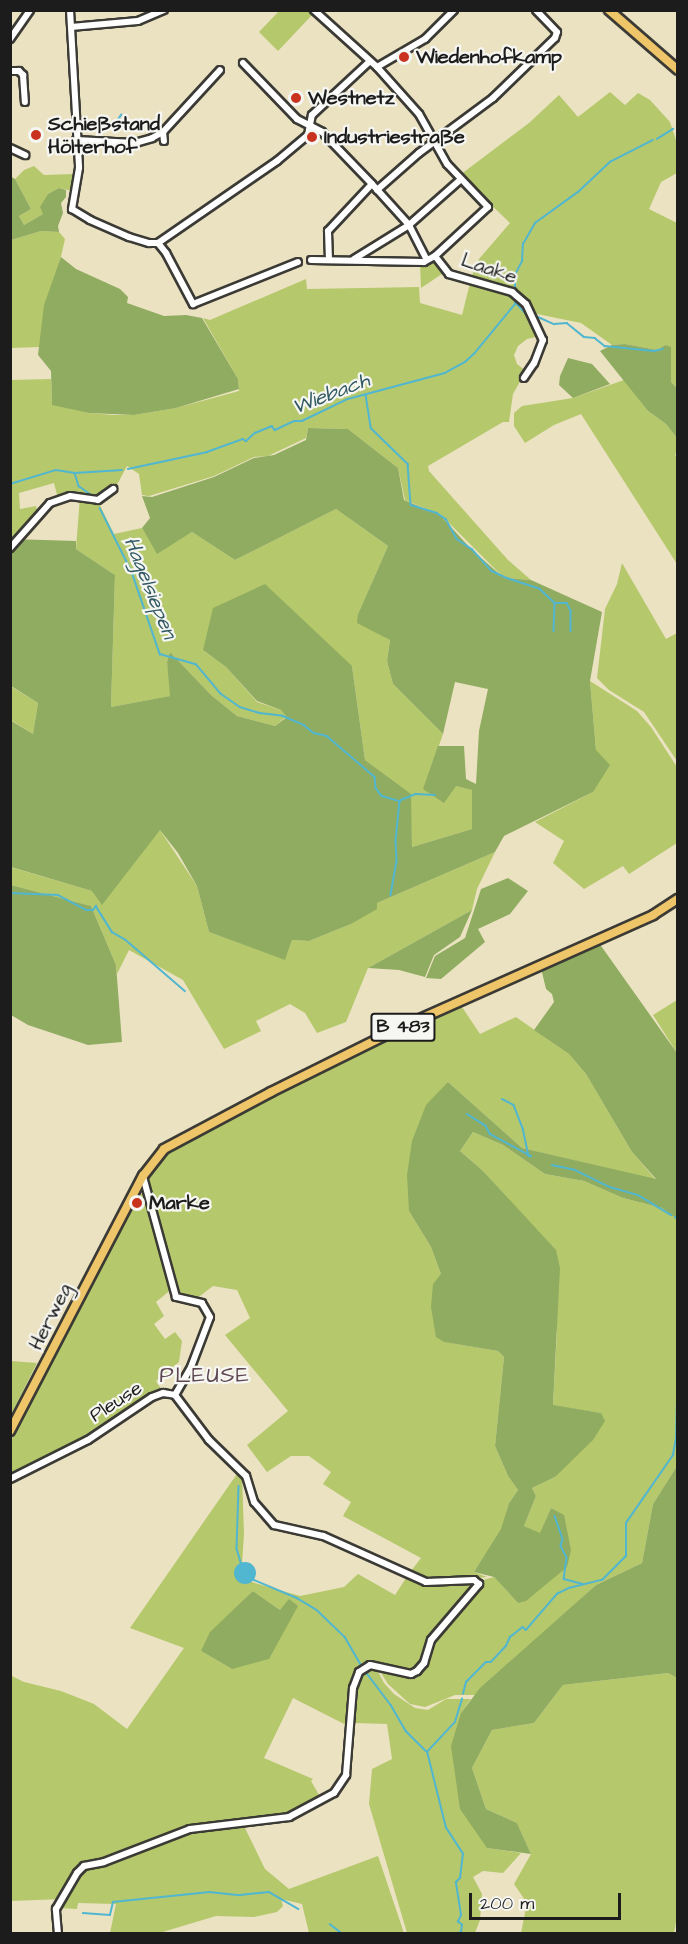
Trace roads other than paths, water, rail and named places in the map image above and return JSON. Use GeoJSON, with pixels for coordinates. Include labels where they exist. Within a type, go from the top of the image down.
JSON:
{"type":"FeatureCollection","features":[{"type":"Feature","properties":{"kind":"main road"},"geometry":{"type":"LineString","coordinates":[[609,10],[678,70]]}},
{"type":"Feature","properties":{"kind":"main road","name":"B 483"},"geometry":{"type":"LineString","coordinates":[[143,1176],[164,1149],[234,1111],[458,1000],[653,915],[678,899]]}},
{"type":"Feature","properties":{"kind":"main road","name":"Herweg"},"geometry":{"type":"LineString","coordinates":[[10,1431],[143,1176]]}},
{"type":"Feature","properties":{"kind":"street"},"geometry":{"type":"LineString","coordinates":[[10,39],[30,10]]}},
{"type":"Feature","properties":{"kind":"street"},"geometry":{"type":"LineString","coordinates":[[70,10],[78,175],[72,209],[90,220],[149,243],[158,243],[277,161],[308,135],[312,115],[369,62]]}},
{"type":"Feature","properties":{"kind":"street"},"geometry":{"type":"LineString","coordinates":[[71,27],[138,21],[164,10]]}},
{"type":"Feature","properties":{"kind":"street"},"geometry":{"type":"LineString","coordinates":[[311,260],[354,259],[367,263],[427,260],[435,256],[486,211],[486,204],[460,180],[447,164],[419,114],[377,67],[314,10]]}},
{"type":"Feature","properties":{"kind":"street"},"geometry":{"type":"LineString","coordinates":[[377,67],[425,39],[454,10]]}},
{"type":"Feature","properties":{"kind":"street"},"geometry":{"type":"LineString","coordinates":[[329,260],[328,231],[375,187],[493,98],[558,34],[536,10]]}},
{"type":"Feature","properties":{"kind":"street"},"geometry":{"type":"LineString","coordinates":[[243,63],[297,119],[322,132],[375,187],[409,225],[427,260]]}},
{"type":"Feature","properties":{"kind":"street"},"geometry":{"type":"LineString","coordinates":[[10,70],[19,71],[24,75],[25,102]]}},
{"type":"Feature","properties":{"kind":"street"},"geometry":{"type":"LineString","coordinates":[[76,140],[135,142],[148,140],[163,132],[220,70]]}},
{"type":"Feature","properties":{"kind":"street"},"geometry":{"type":"LineString","coordinates":[[163,132],[164,141]]}},
{"type":"Feature","properties":{"kind":"street"},"geometry":{"type":"LineString","coordinates":[[10,148],[25,155]]}},
{"type":"Feature","properties":{"kind":"street"},"geometry":{"type":"LineString","coordinates":[[354,259],[409,225],[460,180]]}},
{"type":"Feature","properties":{"kind":"street"},"geometry":{"type":"LineString","coordinates":[[158,243],[166,253],[193,304],[298,262]]}},
{"type":"Feature","properties":{"kind":"street","name":"Laake"},"geometry":{"type":"LineString","coordinates":[[435,256],[454,276],[518,295],[542,333],[542,343],[524,378]]}},
{"type":"Feature","properties":{"kind":"street"},"geometry":{"type":"LineString","coordinates":[[10,548],[50,503],[70,496],[98,500],[113,489]]}},
{"type":"Feature","properties":{"kind":"street","name":"Pleuse"},"geometry":{"type":"LineString","coordinates":[[10,1479],[80,1444],[152,1396],[163,1393],[175,1395],[191,1367],[210,1317],[202,1303],[176,1297],[143,1176]]}},
{"type":"Feature","properties":{"kind":"street"},"geometry":{"type":"LineString","coordinates":[[58,1934],[56,1909],[81,1867],[104,1862],[190,1829],[289,1817],[334,1793],[346,1775],[353,1688],[357,1676],[363,1668],[373,1665],[411,1674],[417,1671],[424,1663],[431,1640],[474,1591],[478,1581],[426,1582],[323,1536],[274,1525],[254,1502],[246,1476],[209,1440],[175,1395]]}},
{"type":"Feature","properties":{"kind":"water"},"geometry":{"type":"Polygon","coordinates":[[[245,1562],[253,1565],[256,1573],[253,1581],[245,1584],[237,1581],[234,1573],[237,1565],[245,1562]]]}},
{"type":"Feature","properties":{"kind":"waterway"},"geometry":{"type":"LineString","coordinates":[[115,124],[121,115]]}},
{"type":"Feature","properties":{"kind":"waterway","name":"Wiebach"},"geometry":{"type":"LineString","coordinates":[[657,139],[673,129]]}},
{"type":"Feature","properties":{"kind":"waterway","name":"Wiebach"},"geometry":{"type":"LineString","coordinates":[[515,291],[515,275],[522,261],[523,244],[535,223],[578,192],[610,162],[653,140]]}},
{"type":"Feature","properties":{"kind":"waterway","name":"Wiebach"},"geometry":{"type":"LineString","coordinates":[[128,469],[207,452],[243,439],[246,441],[255,433],[272,426],[275,430],[294,421],[302,421],[348,399],[445,373],[474,354],[515,304],[516,297]]}},
{"type":"Feature","properties":{"kind":"waterway"},"geometry":{"type":"LineString","coordinates":[[516,303],[530,318]]}},
{"type":"Feature","properties":{"kind":"waterway"},"geometry":{"type":"LineString","coordinates":[[536,316],[554,324],[567,323],[584,337],[595,338],[605,346],[654,351],[663,349]]}},
{"type":"Feature","properties":{"kind":"waterway"},"geometry":{"type":"LineString","coordinates":[[366,395],[371,428],[408,464],[411,505],[437,513],[446,519],[457,539],[472,549],[492,571],[540,589],[555,603],[554,631]]}},
{"type":"Feature","properties":{"kind":"waterway","name":"Wiebach"},"geometry":{"type":"LineString","coordinates":[[10,484],[56,470],[75,473],[122,470]]}},
{"type":"Feature","properties":{"kind":"waterway","name":"Hagelsiepen"},"geometry":{"type":"LineString","coordinates":[[75,473],[79,486],[93,496]]}},
{"type":"Feature","properties":{"kind":"waterway","name":"Hagelsiepen"},"geometry":{"type":"LineString","coordinates":[[100,508],[132,572],[160,654],[196,664],[220,693],[240,707],[283,716],[304,725],[314,733],[327,736],[375,777],[376,788],[382,796],[400,801],[396,841],[397,861],[391,895]]}},
{"type":"Feature","properties":{"kind":"waterway"},"geometry":{"type":"LineString","coordinates":[[555,603],[567,603],[571,611],[571,631]]}},
{"type":"Feature","properties":{"kind":"waterway"},"geometry":{"type":"LineString","coordinates":[[401,800],[416,794],[435,795]]}},
{"type":"Feature","properties":{"kind":"waterway"},"geometry":{"type":"LineString","coordinates":[[10,893],[58,895],[86,910],[93,910],[96,906],[112,932],[126,940],[185,991]]}},
{"type":"Feature","properties":{"kind":"waterway"},"geometry":{"type":"LineString","coordinates":[[502,1099],[514,1105],[523,1128],[529,1156]]}},
{"type":"Feature","properties":{"kind":"waterway"},"geometry":{"type":"LineString","coordinates":[[467,1114],[486,1126],[490,1134],[531,1156]]}},
{"type":"Feature","properties":{"kind":"waterway"},"geometry":{"type":"LineString","coordinates":[[552,1165],[575,1170],[610,1187],[638,1195],[671,1215]]}},
{"type":"Feature","properties":{"kind":"waterway"},"geometry":{"type":"LineString","coordinates":[[463,1694],[466,1682],[486,1662],[491,1662],[506,1646],[510,1637],[523,1627],[526,1630],[557,1594],[569,1588],[602,1580],[626,1556],[626,1523],[673,1455],[676,1438],[678,1364]]}},
{"type":"Feature","properties":{"kind":"waterway"},"geometry":{"type":"LineString","coordinates":[[239,1486],[237,1549],[241,1562]]}},
{"type":"Feature","properties":{"kind":"waterway"},"geometry":{"type":"LineString","coordinates":[[555,1516],[563,1539],[561,1546],[567,1558],[564,1579],[583,1584]]}},
{"type":"Feature","properties":{"kind":"waterway"},"geometry":{"type":"LineString","coordinates":[[252,1579],[297,1598],[317,1610],[345,1637],[362,1666]]}},
{"type":"Feature","properties":{"kind":"waterway"},"geometry":{"type":"LineString","coordinates":[[366,1672],[391,1705],[406,1731],[426,1751]]}},
{"type":"Feature","properties":{"kind":"waterway"},"geometry":{"type":"LineString","coordinates":[[456,1934],[461,1932],[462,1925],[458,1922],[461,1915],[456,1882],[460,1878],[463,1854],[446,1828],[427,1752],[455,1722],[462,1699]]}},
{"type":"Feature","properties":{"kind":"waterway"},"geometry":{"type":"LineString","coordinates":[[83,1913],[110,1915],[113,1902],[209,1892],[240,1895],[269,1892],[299,1909]]}},
{"type":"Feature","properties":{"kind":"waterway"},"geometry":{"type":"LineString","coordinates":[[330,1924],[343,1934]]}},
{"type":"Feature","properties":{"kind":"place","name":"Wiedenhofkamp"},"geometry":{"type":"Point","coordinates":[404,57]}},
{"type":"Feature","properties":{"kind":"place","name":"Westnetz"},"geometry":{"type":"Point","coordinates":[296,98]}},
{"type":"Feature","properties":{"kind":"place","name":"Schießstand Hölterhof"},"geometry":{"type":"Point","coordinates":[36,135]}},
{"type":"Feature","properties":{"kind":"place","name":"Industriestraße"},"geometry":{"type":"Point","coordinates":[312,137]}},
{"type":"Feature","properties":{"kind":"place","name":"Marke"},"geometry":{"type":"Point","coordinates":[137,1203]}},
{"type":"Feature","properties":{"kind":"district","name":"PLEUSE"},"geometry":{"type":"Point","coordinates":[205,1376]}}]}
